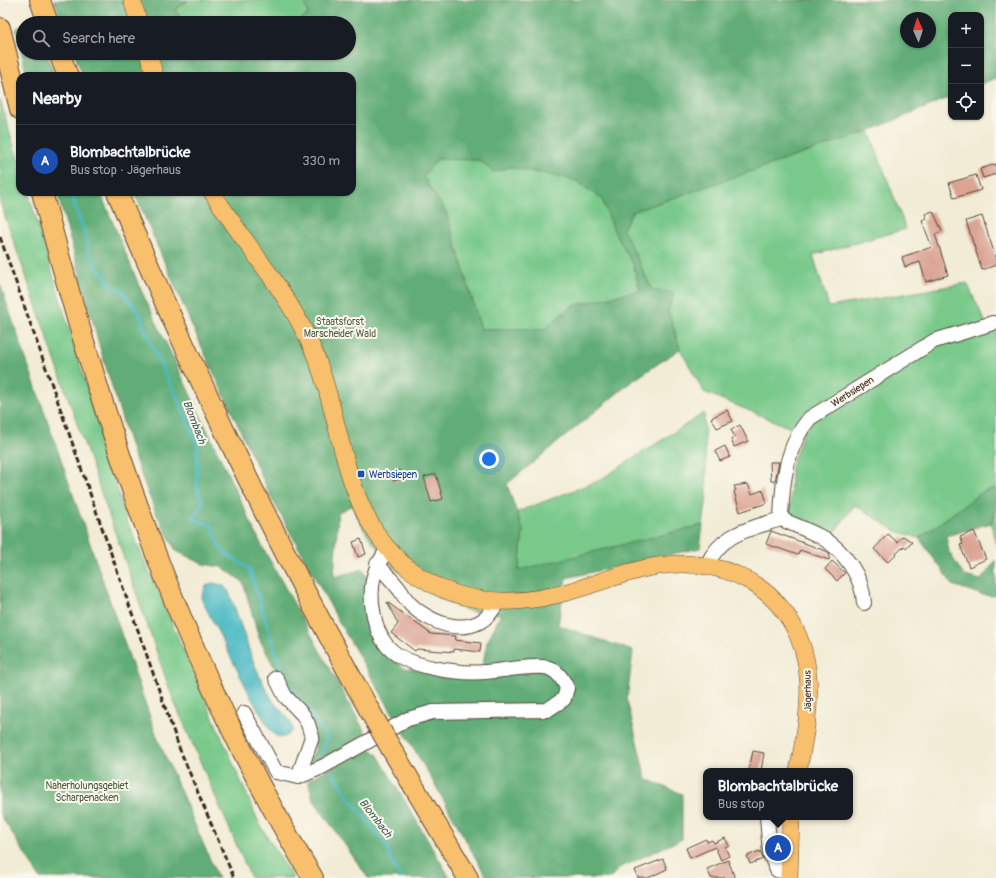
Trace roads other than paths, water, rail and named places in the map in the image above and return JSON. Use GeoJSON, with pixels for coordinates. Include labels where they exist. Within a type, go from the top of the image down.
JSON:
{"type":"FeatureCollection","features":[{"type":"Feature","properties":{"kind":"highway"},"geometry":{"type":"LineString","coordinates":[[40,0],[46,16]]}},
{"type":"Feature","properties":{"kind":"highway"},"geometry":{"type":"LineString","coordinates":[[0,28],[16,93]]}},
{"type":"Feature","properties":{"kind":"highway"},"geometry":{"type":"LineString","coordinates":[[62,60],[66,72]]}},
{"type":"Feature","properties":{"kind":"highway"},"geometry":{"type":"LineString","coordinates":[[43,196],[67,287],[101,397],[144,521],[194,648],[245,756],[313,878]]}},
{"type":"Feature","properties":{"kind":"highway"},"geometry":{"type":"LineString","coordinates":[[119,196],[149,267],[250,484],[307,595],[376,722],[468,878]]}},
{"type":"Feature","properties":{"kind":"main road"},"geometry":{"type":"LineString","coordinates":[[132,0],[137,16]]}},
{"type":"Feature","properties":{"kind":"main road"},"geometry":{"type":"LineString","coordinates":[[150,60],[154,72]]}},
{"type":"Feature","properties":{"kind":"main road"},"geometry":{"type":"LineString","coordinates":[[215,196],[282,291],[300,321],[323,372],[355,492],[369,522],[388,549],[408,568],[435,585],[455,594],[479,600],[515,602],[542,599],[629,572],[657,566],[679,564],[707,565]]}},
{"type":"Feature","properties":{"kind":"main road","name":"Jägerhaus"},"geometry":{"type":"LineString","coordinates":[[707,565],[725,569],[757,586],[777,604],[796,633],[805,660],[809,692],[806,723],[798,768]]}},
{"type":"Feature","properties":{"kind":"main road"},"geometry":{"type":"LineString","coordinates":[[788,875],[791,820]]}},
{"type":"Feature","properties":{"kind":"street","name":"Werbsiepen"},"geometry":{"type":"LineString","coordinates":[[781,519],[785,482],[792,447],[796,437],[810,418],[934,341],[993,323]]}},
{"type":"Feature","properties":{"kind":"street"},"geometry":{"type":"LineString","coordinates":[[707,565],[714,550],[730,538],[781,519],[822,537],[833,545],[855,572],[862,589],[864,603]]}},
{"type":"Feature","properties":{"kind":"street"},"geometry":{"type":"LineString","coordinates":[[244,713],[276,772],[298,777],[322,767],[414,717],[433,712],[547,710],[564,699],[567,688],[560,676],[549,668],[464,672],[417,664],[388,647],[375,625],[372,601],[372,580],[378,564],[388,549]]}},
{"type":"Feature","properties":{"kind":"street"},"geometry":{"type":"LineString","coordinates":[[378,564],[410,604],[426,616],[446,624],[464,627],[478,623],[491,614],[497,602]]}},
{"type":"Feature","properties":{"kind":"street"},"geometry":{"type":"LineString","coordinates":[[276,678],[285,696],[306,719],[312,737],[298,777]]}},
{"type":"Feature","properties":{"kind":"street"},"geometry":{"type":"LineString","coordinates":[[768,820],[772,862],[777,870],[788,875]]}},
{"type":"Feature","properties":{"kind":"water"},"geometry":{"type":"Polygon","coordinates":[[[212,583],[223,585],[229,592],[259,675],[273,701],[288,718],[292,725],[293,730],[285,737],[279,737],[271,731],[253,701],[201,598],[206,586],[212,583]]]}},
{"type":"Feature","properties":{"kind":"waterway","name":"Blombach"},"geometry":{"type":"LineString","coordinates":[[73,196],[74,204],[84,231],[90,257],[110,284],[121,290],[140,314],[143,327],[179,402],[197,445],[197,488],[203,503],[193,518],[212,526],[220,549],[249,569],[282,671],[290,686],[326,736],[323,756]]}},
{"type":"Feature","properties":{"kind":"waterway","name":"Blombach"},"geometry":{"type":"LineString","coordinates":[[332,772],[348,797],[386,844],[392,863],[401,878]]}},
{"type":"Feature","properties":{"kind":"railway"},"geometry":{"type":"LineString","coordinates":[[0,237],[180,750],[234,878]]}},
{"type":"Feature","properties":{"kind":"place","name":"Werbsiepen"},"geometry":{"type":"Point","coordinates":[361,474]}},
{"type":"Feature","properties":{"kind":"place","name":"Blombachtalbrücke"},"geometry":{"type":"Point","coordinates":[778,848]}},
{"type":"Feature","properties":{"kind":"park label","name":"Staatsforst Marscheider Wald"},"geometry":{"type":"Point","coordinates":[340,326]}},
{"type":"Feature","properties":{"kind":"park label","name":"Naherholungsgebiet Scharpenacken"},"geometry":{"type":"Point","coordinates":[87,790]}}]}
